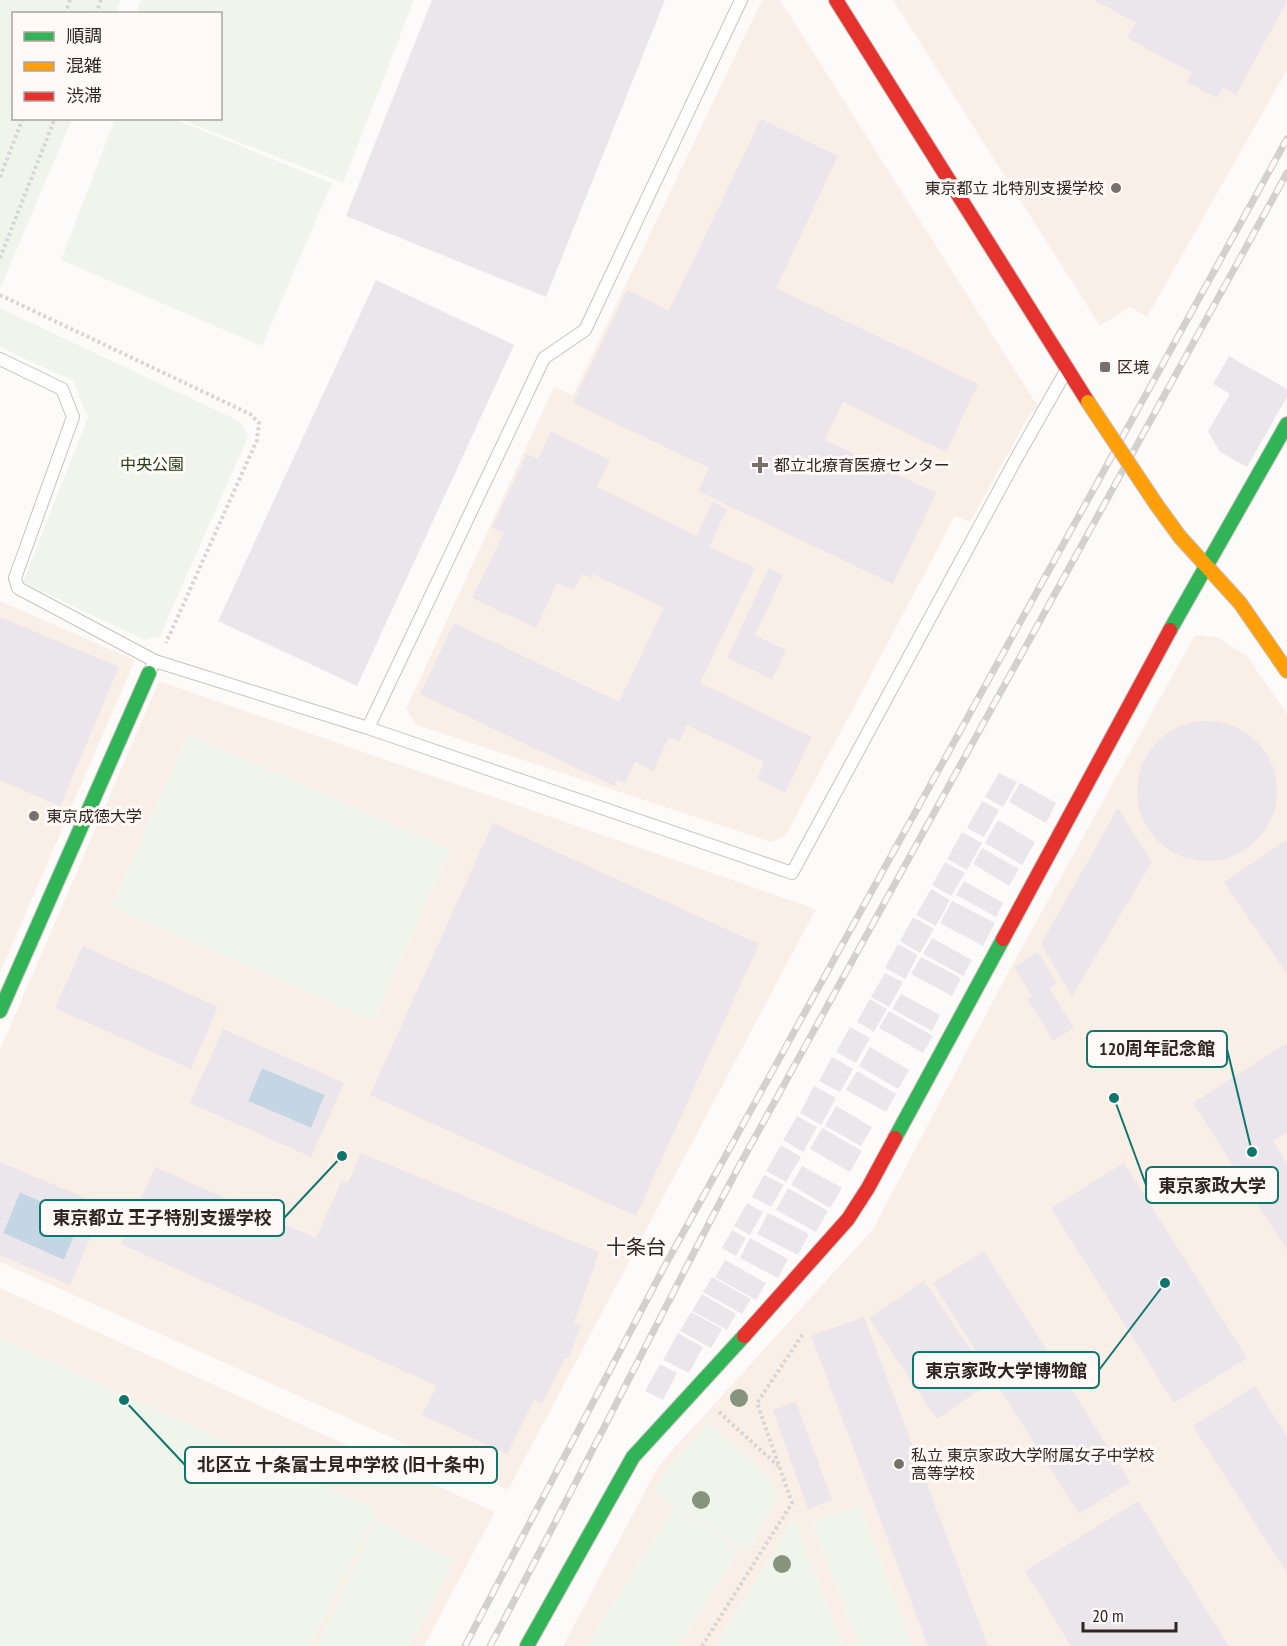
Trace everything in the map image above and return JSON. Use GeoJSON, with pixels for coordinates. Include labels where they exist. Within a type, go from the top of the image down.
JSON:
{"type":"FeatureCollection","features":[{"type":"Feature","properties":{"kind":"street"},"geometry":{"type":"LineString","coordinates":[[836,0],[1067,370],[1156,504],[1180,537],[1240,603],[1287,671]]}},
{"type":"Feature","properties":{"kind":"street"},"geometry":{"type":"LineString","coordinates":[[527,1646],[633,1457],[825,1246],[848,1219],[868,1188],[1205,566],[1287,424]]}},
{"type":"Feature","properties":{"kind":"street"},"geometry":{"type":"LineString","coordinates":[[0,1011],[152,667]]}},
{"type":"Feature","properties":{"kind":"lane"},"geometry":{"type":"LineString","coordinates":[[368,728],[544,358],[585,330],[741,0]]}},
{"type":"Feature","properties":{"kind":"lane"},"geometry":{"type":"LineString","coordinates":[[0,359],[62,389],[73,417],[15,578],[18,588],[152,667],[368,728],[792,873],[1010,470],[1067,370]]}},
{"type":"Feature","properties":{"kind":"path"},"geometry":{"type":"LineString","coordinates":[[0,177],[22,120]]}},
{"type":"Feature","properties":{"kind":"path"},"geometry":{"type":"LineString","coordinates":[[0,258],[54,120]]}},
{"type":"Feature","properties":{"kind":"path"},"geometry":{"type":"LineString","coordinates":[[0,295],[250,414],[259,423],[257,440],[166,645],[152,667]]}},
{"type":"Feature","properties":{"kind":"path"},"geometry":{"type":"LineString","coordinates":[[702,1646],[792,1503],[757,1403],[804,1332]]}},
{"type":"Feature","properties":{"kind":"path"},"geometry":{"type":"LineString","coordinates":[[719,1412],[779,1466]]}},
{"type":"Feature","properties":{"kind":"shaded area","name":"都立北療育医療センター"},"geometry":{"type":"Polygon","coordinates":[[[762,0],[780,0],[1039,408],[1030,414],[970,522],[955,516],[786,835],[771,842],[417,725],[406,709],[554,387],[573,395],[762,0]]]}},
{"type":"Feature","properties":{"kind":"shaded area","name":"東京都立 北特別支援学校"},"geometry":{"type":"Polygon","coordinates":[[[893,0],[1287,0],[1287,70],[1147,317],[1130,307],[1100,326],[893,0]]]}},
{"type":"Feature","properties":{"kind":"shaded area","name":"東京成徳大学"},"geometry":{"type":"Polygon","coordinates":[[[0,601],[135,660],[0,973],[0,601]]]}},
{"type":"Feature","properties":{"kind":"shaded area"},"geometry":{"type":"Polygon","coordinates":[[[1195,635],[1217,637],[1247,656],[1287,714],[1287,1646],[563,1646],[659,1465],[873,1229],[1011,967],[1195,635]]]}},
{"type":"Feature","properties":{"kind":"shaded area"},"geometry":{"type":"Polygon","coordinates":[[[159,681],[816,909],[508,1490],[0,1262],[0,1050],[159,681]]]}},
{"type":"Feature","properties":{"kind":"shaded area"},"geometry":{"type":"Polygon","coordinates":[[[0,1288],[495,1512],[424,1646],[0,1646],[0,1288]]]}},
{"type":"Feature","properties":{"kind":"green space"},"geometry":{"type":"Polygon","coordinates":[[[0,0],[121,0],[116,12],[12,12],[12,120],[72,120],[0,289],[0,0]]]}},
{"type":"Feature","properties":{"kind":"green space"},"geometry":{"type":"Polygon","coordinates":[[[141,0],[414,0],[343,183],[183,120],[222,120],[222,12],[136,12],[141,0]]]}},
{"type":"Feature","properties":{"kind":"green space"},"geometry":{"type":"Polygon","coordinates":[[[115,120],[176,120],[332,183],[262,346],[61,260],[115,120]]]}},
{"type":"Feature","properties":{"kind":"green space","name":"中央公園"},"geometry":{"type":"Polygon","coordinates":[[[0,308],[241,422],[248,437],[160,636],[144,640],[23,582],[88,417],[73,381],[0,347],[0,308]]]}},
{"type":"Feature","properties":{"kind":"green space"},"geometry":{"type":"Polygon","coordinates":[[[188,734],[450,849],[374,1021],[111,907],[188,734]]]}},
{"type":"Feature","properties":{"kind":"green space"},"geometry":{"type":"Polygon","coordinates":[[[0,1338],[378,1510],[310,1646],[0,1646],[0,1338]]]}},
{"type":"Feature","properties":{"kind":"green space"},"geometry":{"type":"Polygon","coordinates":[[[709,1423],[768,1475],[778,1500],[747,1551],[654,1493],[667,1468],[709,1423]]]}},
{"type":"Feature","properties":{"kind":"green space"},"geometry":{"type":"Polygon","coordinates":[[[860,1505],[912,1646],[859,1646],[812,1521],[860,1505]]]}},
{"type":"Feature","properties":{"kind":"green space"},"geometry":{"type":"Polygon","coordinates":[[[674,1507],[740,1549],[679,1646],[586,1646],[674,1507]]]}},
{"type":"Feature","properties":{"kind":"green space"},"geometry":{"type":"Polygon","coordinates":[[[794,1518],[843,1646],[715,1646],[794,1518]]]}},
{"type":"Feature","properties":{"kind":"green space"},"geometry":{"type":"Polygon","coordinates":[[[376,1520],[455,1560],[410,1646],[317,1646],[376,1520]]]}},
{"type":"Feature","properties":{"kind":"water"},"geometry":{"type":"Polygon","coordinates":[[[262,1068],[325,1095],[311,1128],[248,1101],[262,1068]]]}},
{"type":"Feature","properties":{"kind":"water"},"geometry":{"type":"Polygon","coordinates":[[[20,1192],[81,1219],[64,1260],[3,1233],[20,1192]]]}},
{"type":"Feature","properties":{"kind":"building"},"geometry":{"type":"Polygon","coordinates":[[[432,0],[665,0],[546,297],[346,216],[432,0]]]}},
{"type":"Feature","properties":{"kind":"building"},"geometry":{"type":"Polygon","coordinates":[[[1094,0],[1287,1],[1236,95],[1223,88],[1217,98],[1187,82],[1192,73],[1127,38],[1136,23],[1094,0]]]}},
{"type":"Feature","properties":{"kind":"building"},"geometry":{"type":"Polygon","coordinates":[[[761,119],[838,156],[776,288],[978,384],[946,452],[843,402],[825,440],[936,493],[893,584],[698,491],[709,468],[573,403],[627,290],[669,311],[761,119]]]}},
{"type":"Feature","properties":{"kind":"building"},"geometry":{"type":"Polygon","coordinates":[[[376,280],[514,345],[357,686],[218,621],[376,280]]]}},
{"type":"Feature","properties":{"kind":"building"},"geometry":{"type":"Polygon","coordinates":[[[1229,356],[1287,389],[1287,397],[1247,467],[1220,452],[1208,431],[1230,394],[1213,384],[1229,356]]]}},
{"type":"Feature","properties":{"kind":"building"},"geometry":{"type":"Polygon","coordinates":[[[551,431],[610,460],[597,487],[697,536],[712,502],[727,509],[709,547],[755,568],[700,683],[812,737],[785,793],[757,779],[764,762],[687,725],[679,742],[669,737],[653,771],[635,762],[625,783],[617,780],[614,786],[420,694],[454,623],[619,702],[664,608],[593,574],[591,578],[582,574],[574,590],[557,583],[536,628],[472,598],[504,533],[492,527],[527,454],[538,459],[551,431]]]}},
{"type":"Feature","properties":{"kind":"building"},"geometry":{"type":"Polygon","coordinates":[[[769,568],[783,575],[755,635],[786,650],[772,679],[727,658],[769,568]]]}},
{"type":"Feature","properties":{"kind":"building"},"geometry":{"type":"Polygon","coordinates":[[[0,617],[119,667],[60,806],[0,780],[0,617]]]}},
{"type":"Feature","properties":{"kind":"building"},"geometry":{"type":"Polygon","coordinates":[[[1207,721],[1234,727],[1246,733],[1256,742],[1265,752],[1271,764],[1277,791],[1271,818],[1265,830],[1256,840],[1246,849],[1234,855],[1207,861],[1180,855],[1168,849],[1158,840],[1149,830],[1143,818],[1137,791],[1143,764],[1149,752],[1158,742],[1168,733],[1180,727],[1207,721]]]}},
{"type":"Feature","properties":{"kind":"building"},"geometry":{"type":"Polygon","coordinates":[[[999,773],[1017,782],[1003,807],[985,797],[999,773]]]}},
{"type":"Feature","properties":{"kind":"building"},"geometry":{"type":"Polygon","coordinates":[[[1020,783],[1056,803],[1046,823],[1009,802],[1020,783]]]}},
{"type":"Feature","properties":{"kind":"building"},"geometry":{"type":"Polygon","coordinates":[[[982,801],[999,810],[984,837],[967,828],[982,801]]]}},
{"type":"Feature","properties":{"kind":"building"},"geometry":{"type":"Polygon","coordinates":[[[1118,808],[1152,862],[1072,996],[1041,944],[1118,808]]]}},
{"type":"Feature","properties":{"kind":"building"},"geometry":{"type":"Polygon","coordinates":[[[998,820],[1035,842],[1022,865],[985,843],[998,820]]]}},
{"type":"Feature","properties":{"kind":"building"},"geometry":{"type":"Polygon","coordinates":[[[493,823],[759,944],[636,1216],[370,1095],[493,823]]]}},
{"type":"Feature","properties":{"kind":"building"},"geometry":{"type":"Polygon","coordinates":[[[962,832],[982,843],[967,870],[947,859],[962,832]]]}},
{"type":"Feature","properties":{"kind":"building"},"geometry":{"type":"Polygon","coordinates":[[[1287,840],[1287,974],[1224,882],[1287,840]]]}},
{"type":"Feature","properties":{"kind":"building"},"geometry":{"type":"Polygon","coordinates":[[[982,848],[1019,869],[1009,886],[973,864],[982,848]]]}},
{"type":"Feature","properties":{"kind":"building"},"geometry":{"type":"Polygon","coordinates":[[[945,862],[965,873],[951,896],[932,885],[945,862]]]}},
{"type":"Feature","properties":{"kind":"building"},"geometry":{"type":"Polygon","coordinates":[[[964,881],[1003,903],[996,917],[956,895],[964,881]]]}},
{"type":"Feature","properties":{"kind":"building"},"geometry":{"type":"Polygon","coordinates":[[[931,889],[950,900],[936,926],[916,915],[931,889]]]}},
{"type":"Feature","properties":{"kind":"building"},"geometry":{"type":"Polygon","coordinates":[[[952,901],[995,923],[983,946],[940,923],[952,901]]]}},
{"type":"Feature","properties":{"kind":"building"},"geometry":{"type":"Polygon","coordinates":[[[913,917],[934,929],[920,953],[900,941],[913,917]]]}},
{"type":"Feature","properties":{"kind":"building"},"geometry":{"type":"Polygon","coordinates":[[[932,938],[972,960],[963,976],[923,954],[932,938]]]}},
{"type":"Feature","properties":{"kind":"building"},"geometry":{"type":"Polygon","coordinates":[[[898,944],[918,955],[905,979],[885,968],[898,944]]]}},
{"type":"Feature","properties":{"kind":"building"},"geometry":{"type":"Polygon","coordinates":[[[83,946],[218,1007],[191,1069],[55,1008],[83,946]]]}},
{"type":"Feature","properties":{"kind":"building"},"geometry":{"type":"Polygon","coordinates":[[[1038,952],[1057,983],[1049,988],[1074,1028],[1053,1041],[1027,998],[1032,996],[1014,967],[1038,952]]]}},
{"type":"Feature","properties":{"kind":"building"},"geometry":{"type":"Polygon","coordinates":[[[921,957],[961,978],[952,996],[911,974],[921,957]]]}},
{"type":"Feature","properties":{"kind":"building"},"geometry":{"type":"Polygon","coordinates":[[[885,973],[903,982],[889,1007],[871,997],[885,973]]]}},
{"type":"Feature","properties":{"kind":"building"},"geometry":{"type":"Polygon","coordinates":[[[901,994],[940,1015],[932,1031],[892,1009],[901,994]]]}},
{"type":"Feature","properties":{"kind":"building"},"geometry":{"type":"Polygon","coordinates":[[[870,999],[887,1009],[874,1032],[857,1022],[870,999]]]}},
{"type":"Feature","properties":{"kind":"building"},"geometry":{"type":"Polygon","coordinates":[[[889,1011],[933,1036],[923,1053],[879,1028],[889,1011]]]}},
{"type":"Feature","properties":{"kind":"building"},"geometry":{"type":"Polygon","coordinates":[[[850,1027],[870,1038],[856,1063],[836,1052],[850,1027]]]}},
{"type":"Feature","properties":{"kind":"building"},"geometry":{"type":"Polygon","coordinates":[[[223,1029],[344,1083],[311,1157],[190,1103],[223,1029]],[[262,1068],[248,1101],[311,1128],[325,1095],[262,1068]]]}},
{"type":"Feature","properties":{"kind":"building"},"geometry":{"type":"Polygon","coordinates":[[[1287,1043],[1287,1132],[1273,1141],[1287,1163],[1287,1250],[1193,1103],[1287,1043]]]}},
{"type":"Feature","properties":{"kind":"building"},"geometry":{"type":"Polygon","coordinates":[[[870,1047],[909,1070],[898,1089],[859,1066],[870,1047]]]}},
{"type":"Feature","properties":{"kind":"building"},"geometry":{"type":"Polygon","coordinates":[[[832,1057],[853,1069],[840,1092],[819,1081],[832,1057]]]}},
{"type":"Feature","properties":{"kind":"building"},"geometry":{"type":"Polygon","coordinates":[[[857,1071],[896,1094],[886,1112],[846,1090],[857,1071]]]}},
{"type":"Feature","properties":{"kind":"building"},"geometry":{"type":"Polygon","coordinates":[[[814,1086],[836,1098],[821,1125],[800,1113],[814,1086]]]}},
{"type":"Feature","properties":{"kind":"building"},"geometry":{"type":"Polygon","coordinates":[[[836,1106],[872,1127],[861,1146],[825,1126],[836,1106]]]}},
{"type":"Feature","properties":{"kind":"building"},"geometry":{"type":"Polygon","coordinates":[[[797,1116],[817,1127],[803,1152],[783,1140],[797,1116]]]}},
{"type":"Feature","properties":{"kind":"building"},"geometry":{"type":"Polygon","coordinates":[[[822,1128],[862,1151],[850,1172],[810,1149],[822,1128]]]}},
{"type":"Feature","properties":{"kind":"building"},"geometry":{"type":"Polygon","coordinates":[[[781,1145],[801,1157],[786,1182],[766,1171],[781,1145]]]}},
{"type":"Feature","properties":{"kind":"building"},"geometry":{"type":"Polygon","coordinates":[[[361,1153],[599,1252],[574,1323],[581,1326],[569,1357],[565,1359],[542,1403],[534,1400],[507,1454],[422,1415],[437,1386],[121,1244],[155,1167],[316,1238],[342,1180],[348,1183],[361,1153]]]}},
{"type":"Feature","properties":{"kind":"building"},"geometry":{"type":"Polygon","coordinates":[[[0,1162],[104,1206],[70,1285],[0,1255],[0,1162]],[[20,1192],[3,1233],[64,1260],[81,1219],[20,1192]]]}},
{"type":"Feature","properties":{"kind":"building"},"geometry":{"type":"Polygon","coordinates":[[[1124,1163],[1247,1358],[1174,1403],[1051,1208],[1124,1163]]]}},
{"type":"Feature","properties":{"kind":"building"},"geometry":{"type":"Polygon","coordinates":[[[802,1166],[842,1188],[830,1208],[791,1185],[802,1166]]]}},
{"type":"Feature","properties":{"kind":"building"},"geometry":{"type":"Polygon","coordinates":[[[764,1175],[784,1185],[771,1207],[752,1197],[764,1175]]]}},
{"type":"Feature","properties":{"kind":"building"},"geometry":{"type":"Polygon","coordinates":[[[788,1188],[828,1211],[816,1232],[776,1210],[788,1188]]]}},
{"type":"Feature","properties":{"kind":"building"},"geometry":{"type":"Polygon","coordinates":[[[747,1203],[763,1212],[750,1235],[734,1226],[747,1203]]]}},
{"type":"Feature","properties":{"kind":"building"},"geometry":{"type":"Polygon","coordinates":[[[768,1213],[809,1234],[798,1255],[757,1234],[768,1213]]]}},
{"type":"Feature","properties":{"kind":"building"},"geometry":{"type":"Polygon","coordinates":[[[732,1230],[746,1238],[736,1256],[722,1248],[732,1230]]]}},
{"type":"Feature","properties":{"kind":"building"},"geometry":{"type":"Polygon","coordinates":[[[750,1238],[788,1259],[778,1278],[740,1258],[750,1238]]]}},
{"type":"Feature","properties":{"kind":"building"},"geometry":{"type":"Polygon","coordinates":[[[984,1251],[1130,1482],[1079,1514],[933,1283],[984,1251]]]}},
{"type":"Feature","properties":{"kind":"building"},"geometry":{"type":"Polygon","coordinates":[[[725,1260],[766,1283],[756,1300],[715,1277],[725,1260]]]}},
{"type":"Feature","properties":{"kind":"building"},"geometry":{"type":"Polygon","coordinates":[[[712,1277],[751,1299],[742,1314],[703,1292],[712,1277]]]}},
{"type":"Feature","properties":{"kind":"building"},"geometry":{"type":"Polygon","coordinates":[[[924,1281],[992,1381],[937,1419],[869,1318],[924,1281]]]}},
{"type":"Feature","properties":{"kind":"building"},"geometry":{"type":"Polygon","coordinates":[[[702,1294],[736,1314],[727,1330],[692,1311],[702,1294]]]}},
{"type":"Feature","properties":{"kind":"building"},"geometry":{"type":"Polygon","coordinates":[[[691,1312],[722,1329],[711,1348],[680,1331],[691,1312]]]}},
{"type":"Feature","properties":{"kind":"building"},"geometry":{"type":"Polygon","coordinates":[[[864,1317],[988,1646],[928,1646],[811,1336],[864,1317]]]}},
{"type":"Feature","properties":{"kind":"building"},"geometry":{"type":"Polygon","coordinates":[[[678,1333],[703,1347],[689,1373],[663,1360],[678,1333]]]}},
{"type":"Feature","properties":{"kind":"building"},"geometry":{"type":"Polygon","coordinates":[[[660,1364],[677,1373],[663,1400],[645,1391],[660,1364]]]}},
{"type":"Feature","properties":{"kind":"building"},"geometry":{"type":"Polygon","coordinates":[[[1255,1386],[1287,1436],[1287,1573],[1193,1426],[1255,1386]]]}},
{"type":"Feature","properties":{"kind":"building"},"geometry":{"type":"Polygon","coordinates":[[[796,1402],[832,1500],[808,1509],[773,1410],[796,1402]]]}},
{"type":"Feature","properties":{"kind":"building"},"geometry":{"type":"Polygon","coordinates":[[[1138,1501],[1229,1646],[1071,1646],[1025,1571],[1138,1501]]]}},
{"type":"Feature","properties":{"kind":"railway"},"geometry":{"type":"LineString","coordinates":[[465,1646],[662,1271],[1287,139]]}},
{"type":"Feature","properties":{"kind":"railway"},"geometry":{"type":"LineString","coordinates":[[490,1646],[738,1168],[1287,173]]}},
{"type":"Feature","properties":{"kind":"traffic: fast"},"geometry":{"type":"LineString","coordinates":[[1170,630],[1287,424]]}},
{"type":"Feature","properties":{"kind":"traffic: fast"},"geometry":{"type":"LineString","coordinates":[[0,1011],[149,673]]}},
{"type":"Feature","properties":{"kind":"traffic: fast"},"geometry":{"type":"LineString","coordinates":[[895,1138],[1003,939]]}},
{"type":"Feature","properties":{"kind":"traffic: fast"},"geometry":{"type":"LineString","coordinates":[[527,1646],[633,1457],[744,1336]]}},
{"type":"Feature","properties":{"kind":"traffic: slow"},"geometry":{"type":"LineString","coordinates":[[1088,402],[1156,504]]}},
{"type":"Feature","properties":{"kind":"traffic: slow"},"geometry":{"type":"LineString","coordinates":[[1156,504],[1180,537],[1240,603],[1287,671]]}},
{"type":"Feature","properties":{"kind":"traffic: jam"},"geometry":{"type":"LineString","coordinates":[[836,0],[1088,402]]}},
{"type":"Feature","properties":{"kind":"traffic: jam"},"geometry":{"type":"LineString","coordinates":[[1003,939],[1170,630]]}},
{"type":"Feature","properties":{"kind":"traffic: jam"},"geometry":{"type":"LineString","coordinates":[[744,1336],[848,1219],[895,1138]]}},
{"type":"Feature","properties":{"kind":"place","name":"東京都立 北特別支援学校"},"geometry":{"type":"Point","coordinates":[1116,188]}},
{"type":"Feature","properties":{"kind":"place","name":"区境"},"geometry":{"type":"Point","coordinates":[1105,367]}},
{"type":"Feature","properties":{"kind":"place","name":"都立北療育医療センター"},"geometry":{"type":"Point","coordinates":[760,465]}},
{"type":"Feature","properties":{"kind":"place","name":"東京成徳大学"},"geometry":{"type":"Point","coordinates":[34,816]}},
{"type":"Feature","properties":{"kind":"place","name":"東京家政大学"},"geometry":{"type":"Point","coordinates":[1114,1098]}},
{"type":"Feature","properties":{"kind":"place","name":"120周年記念館"},"geometry":{"type":"Point","coordinates":[1252,1152]}},
{"type":"Feature","properties":{"kind":"place","name":"東京都立 王子特別支援学校"},"geometry":{"type":"Point","coordinates":[342,1156]}},
{"type":"Feature","properties":{"kind":"place","name":"東京家政大学博物館"},"geometry":{"type":"Point","coordinates":[1165,1283]}},
{"type":"Feature","properties":{"kind":"place","name":"北区立 十条富士見中学校 (旧十条中)"},"geometry":{"type":"Point","coordinates":[124,1400]}},
{"type":"Feature","properties":{"kind":"place","name":"私立 東京家政大学附属女子中学校 高等学校"},"geometry":{"type":"Point","coordinates":[899,1464]}},
{"type":"Feature","properties":{"kind":"district","name":"十条台"},"geometry":{"type":"Point","coordinates":[636,1247]}}]}
